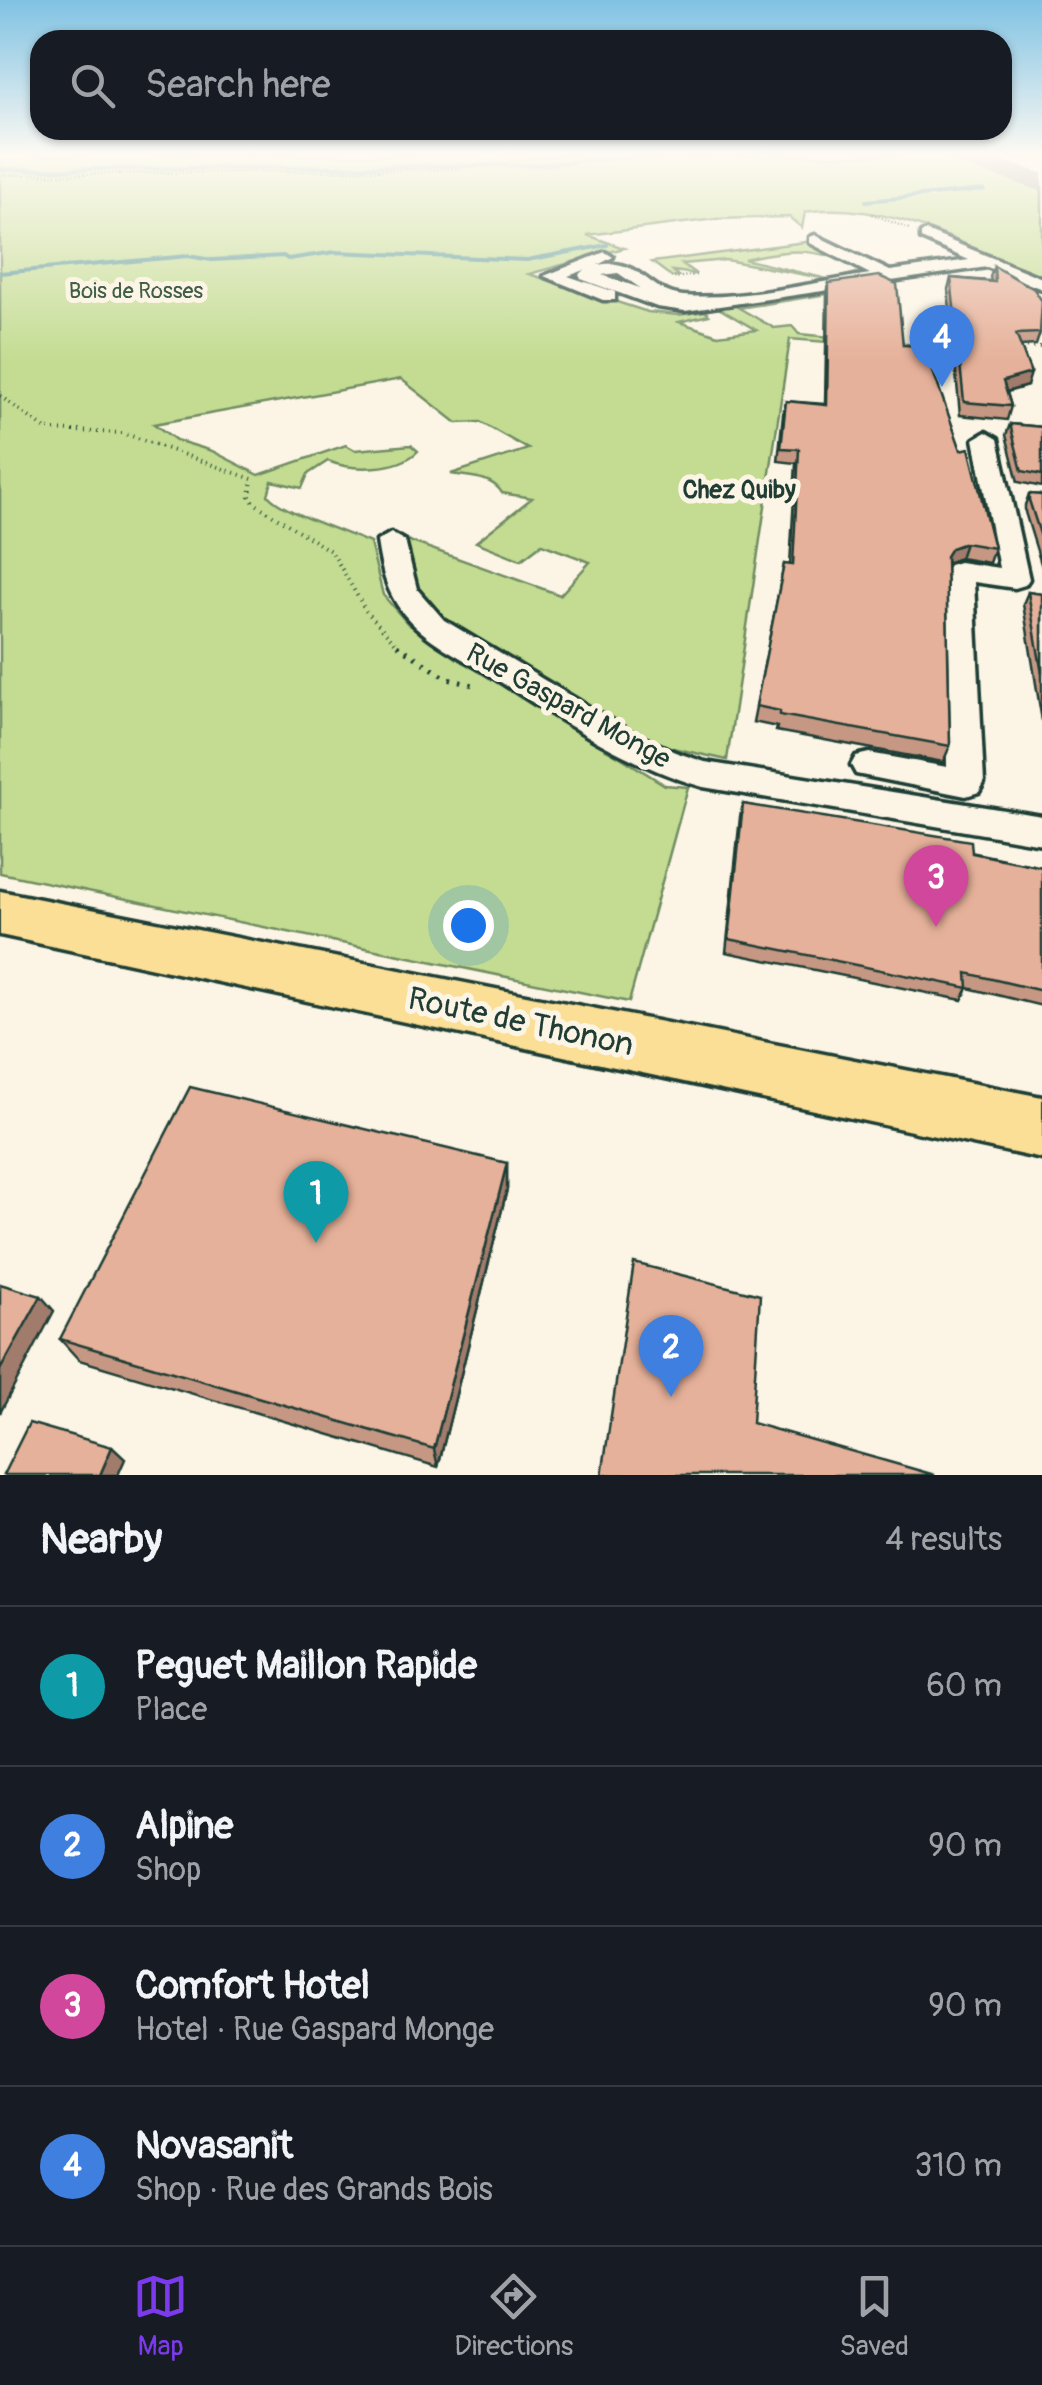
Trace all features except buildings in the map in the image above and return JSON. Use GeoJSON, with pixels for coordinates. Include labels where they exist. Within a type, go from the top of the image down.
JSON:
{"type":"FeatureCollection","features":[{"type":"Feature","properties":{"kind":"main road","name":"Route de Thonon"},"geometry":{"type":"LineString","coordinates":[[0,914],[1042,1128]]}},
{"type":"Feature","properties":{"kind":"street"},"geometry":{"type":"LineString","coordinates":[[926,236],[1042,284]]}},
{"type":"Feature","properties":{"kind":"street"},"geometry":{"type":"LineString","coordinates":[[815,240],[888,276]]}},
{"type":"Feature","properties":{"kind":"street"},"geometry":{"type":"LineString","coordinates":[[709,305],[674,292],[664,274],[640,259],[612,256],[552,276],[660,312],[688,311],[709,305],[758,291],[988,262]]}},
{"type":"Feature","properties":{"kind":"street"},"geometry":{"type":"LineString","coordinates":[[666,304],[630,280],[621,267],[606,267],[587,274],[593,280],[666,304],[709,305]]}},
{"type":"Feature","properties":{"kind":"street"},"geometry":{"type":"LineString","coordinates":[[777,272],[820,285]]}},
{"type":"Feature","properties":{"kind":"street"},"geometry":{"type":"LineString","coordinates":[[630,280],[665,297],[709,305]]}},
{"type":"Feature","properties":{"kind":"street"},"geometry":{"type":"LineString","coordinates":[[869,765],[966,783],[959,571],[1015,578],[1011,492],[986,439]]}},
{"type":"Feature","properties":{"kind":"street","name":"Rue Gaspard Monge"},"geometry":{"type":"LineString","coordinates":[[391,542],[398,580],[414,608],[433,627],[652,756],[687,770],[726,778],[1042,830]]}},
{"type":"Feature","properties":{"kind":"path"},"geometry":{"type":"LineString","coordinates":[[896,224],[926,236]]}},
{"type":"Feature","properties":{"kind":"path"},"geometry":{"type":"LineString","coordinates":[[664,274],[696,274]]}},
{"type":"Feature","properties":{"kind":"path"},"geometry":{"type":"LineString","coordinates":[[1004,338],[1018,347],[1042,347]]}},
{"type":"Feature","properties":{"kind":"path"},"geometry":{"type":"LineString","coordinates":[[0,396],[47,430],[123,433],[252,479],[250,496],[254,503],[320,542],[342,562],[364,609],[395,642],[454,685],[484,686],[513,674]]}},
{"type":"Feature","properties":{"kind":"green space","name":"Bois de Rosses"},"geometry":{"type":"Polygon","coordinates":[[[0,224],[677,224],[587,235],[624,248],[529,274],[648,312],[678,315],[705,311],[709,315],[679,322],[718,335],[756,330],[715,306],[865,282],[866,288],[739,308],[774,328],[792,326],[799,334],[917,345],[919,336],[927,337],[927,350],[790,339],[727,760],[650,743],[445,622],[412,585],[401,538],[560,595],[590,562],[542,544],[521,560],[476,542],[532,498],[502,493],[480,478],[451,474],[528,449],[480,422],[457,423],[401,379],[154,424],[176,440],[212,451],[259,475],[346,445],[355,450],[411,445],[418,451],[387,466],[349,466],[328,461],[308,474],[302,488],[272,481],[268,495],[300,515],[370,543],[383,595],[408,624],[665,785],[688,787],[629,1002],[0,873],[0,224]]]}},
{"type":"Feature","properties":{"kind":"green space"},"geometry":{"type":"Polygon","coordinates":[[[913,224],[1042,224],[1042,278],[956,240],[913,224]]]}},
{"type":"Feature","properties":{"kind":"green space"},"geometry":{"type":"Polygon","coordinates":[[[813,241],[876,272],[845,276],[864,271],[833,257],[806,252],[744,259],[827,279],[726,260],[682,264],[696,274],[673,271],[678,276],[672,277],[652,262],[813,241]]]}},
{"type":"Feature","properties":{"kind":"waterway"},"geometry":{"type":"LineString","coordinates":[[0,273],[188,256],[212,260],[283,256],[288,259],[335,252],[527,260],[607,245]]}},
{"type":"Feature","properties":{"kind":"place","name":"Novasanit"},"geometry":{"type":"Point","coordinates":[942,387]}},
{"type":"Feature","properties":{"kind":"place","name":"Comfort Hotel"},"geometry":{"type":"Point","coordinates":[936,927]}},
{"type":"Feature","properties":{"kind":"place","name":"Peguet Maillon Rapide"},"geometry":{"type":"Point","coordinates":[316,1243]}},
{"type":"Feature","properties":{"kind":"place","name":"Alpine"},"geometry":{"type":"Point","coordinates":[671,1397]}},
{"type":"Feature","properties":{"kind":"district","name":"Chez Quiby"},"geometry":{"type":"Point","coordinates":[739,489]}}]}
